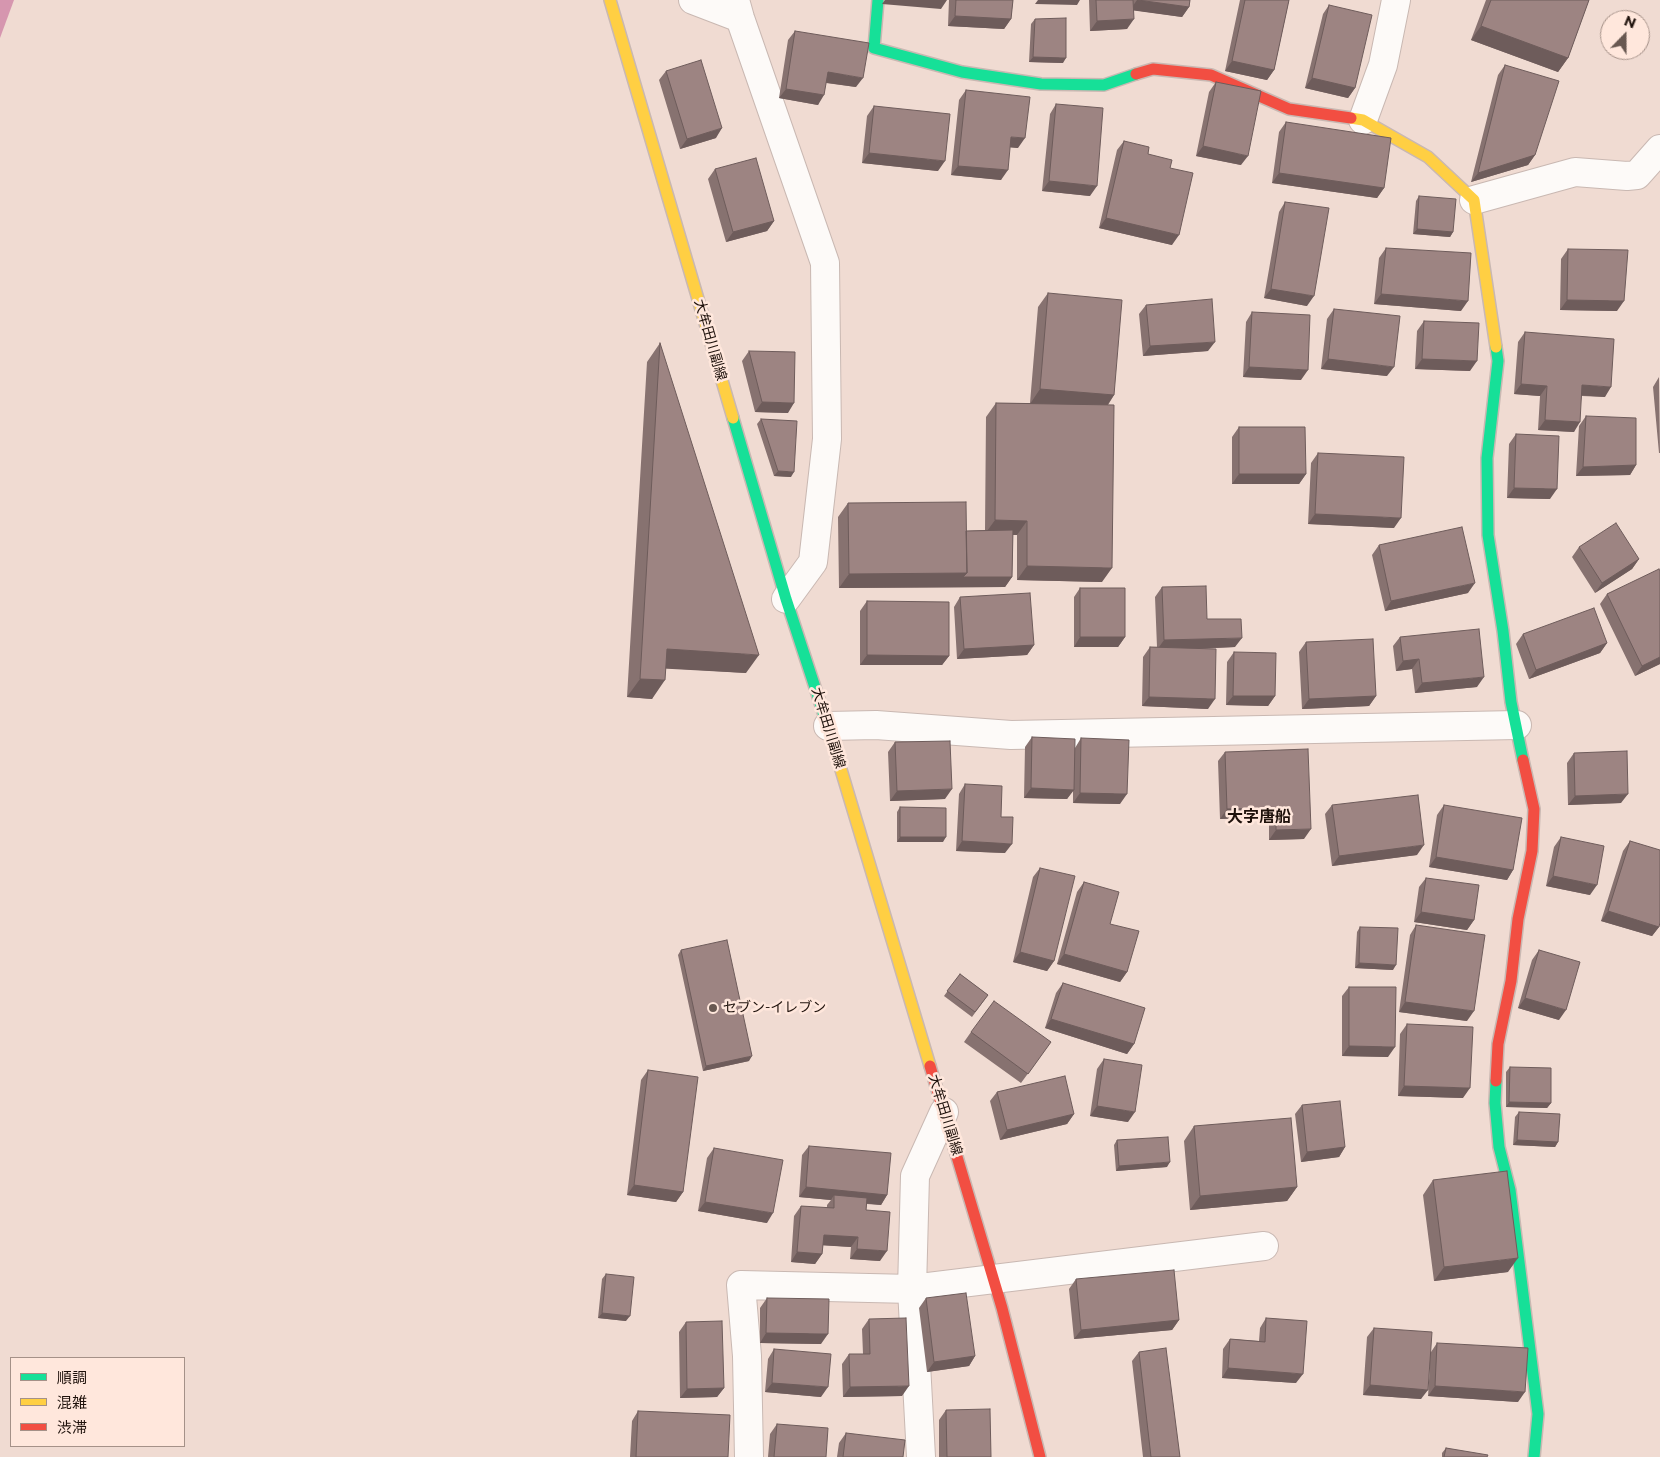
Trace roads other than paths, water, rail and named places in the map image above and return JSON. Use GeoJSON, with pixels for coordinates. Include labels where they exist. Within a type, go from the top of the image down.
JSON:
{"type":"FeatureCollection","features":[{"type":"Feature","properties":{"kind":"street","name":"大牟田川副線"},"geometry":{"type":"LineString","coordinates":[[610,0],[786,599],[828,726],[944,1112],[993,1279],[1040,1457]]}},
{"type":"Feature","properties":{"kind":"street"},"geometry":{"type":"LineString","coordinates":[[693,0],[738,9],[825,263],[826,439],[813,562],[786,599]]}},
{"type":"Feature","properties":{"kind":"street"},"geometry":{"type":"LineString","coordinates":[[878,0],[874,48],[962,72],[1041,84],[1104,85],[1154,70],[1211,75],[1289,109],[1363,120],[1428,156],[1474,200],[1498,361],[1487,458],[1488,535],[1504,630],[1511,702],[1534,809],[1532,851],[1518,919],[1511,982],[1498,1044],[1495,1103],[1499,1147],[1510,1190],[1538,1414],[1534,1457]]}},
{"type":"Feature","properties":{"kind":"street"},"geometry":{"type":"LineString","coordinates":[[1363,120],[1383,65],[1396,0]]}},
{"type":"Feature","properties":{"kind":"street"},"geometry":{"type":"LineString","coordinates":[[1474,200],[1575,172],[1637,175],[1660,149]]}},
{"type":"Feature","properties":{"kind":"street"},"geometry":{"type":"LineString","coordinates":[[828,726],[876,725],[1011,735],[1517,725]]}},
{"type":"Feature","properties":{"kind":"street"},"geometry":{"type":"LineString","coordinates":[[921,1457],[912,1289],[915,1176],[944,1112]]}},
{"type":"Feature","properties":{"kind":"street"},"geometry":{"type":"LineString","coordinates":[[749,1457],[747,1356],[741,1284],[912,1289],[1264,1246]]}},
{"type":"Feature","properties":{"kind":"place","name":"セブン-イレブン"},"geometry":{"type":"Point","coordinates":[713,1008]}},
{"type":"Feature","properties":{"kind":"district","name":"大字唐船"},"geometry":{"type":"Point","coordinates":[1259,817]}}]}
